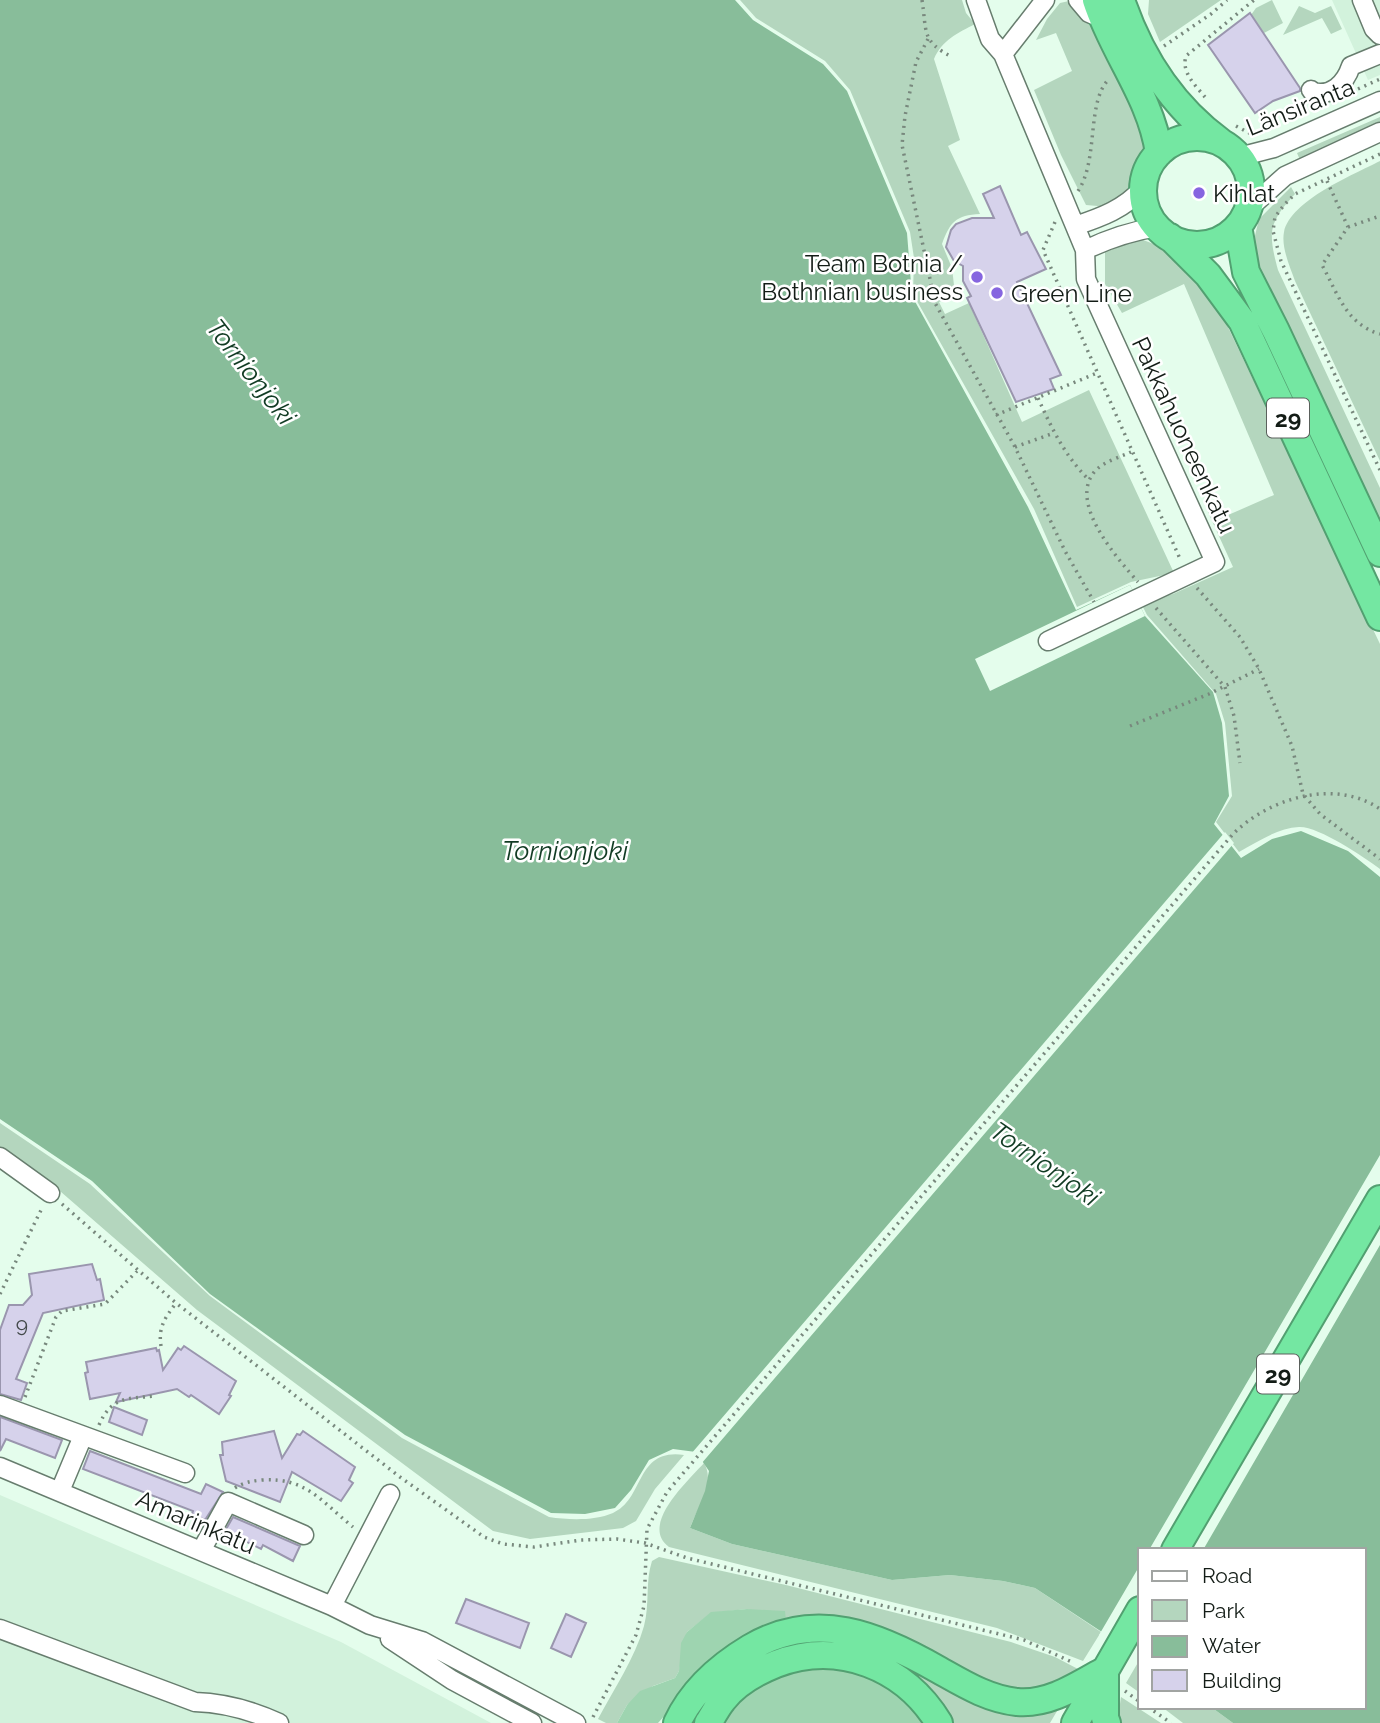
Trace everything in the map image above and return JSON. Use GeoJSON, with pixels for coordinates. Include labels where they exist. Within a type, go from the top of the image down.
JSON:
{"type":"FeatureCollection","features":[{"type":"Feature","properties":{"kind":"highway"},"geometry":{"type":"LineString","coordinates":[[1116,6],[1174,99],[1196,124],[1229,140]]}},
{"type":"Feature","properties":{"kind":"highway"},"geometry":{"type":"LineString","coordinates":[[1116,6],[1151,117],[1159,153]]}},
{"type":"Feature","properties":{"kind":"highway"},"geometry":{"type":"LineString","coordinates":[[1143,188],[1151,164],[1159,153],[1178,141],[1200,137],[1229,140]]}},
{"type":"Feature","properties":{"kind":"highway","name":"29"},"geometry":{"type":"LineString","coordinates":[[1229,140],[1245,167],[1251,188],[1242,218],[1246,272],[1380,553]]}},
{"type":"Feature","properties":{"kind":"highway","name":"29"},"geometry":{"type":"LineString","coordinates":[[1143,188],[1145,205],[1163,232],[1208,275],[1242,321],[1380,617]]}},
{"type":"Feature","properties":{"kind":"highway"},"geometry":{"type":"LineString","coordinates":[[1163,232],[1190,244],[1211,243],[1221,239],[1242,218]]}},
{"type":"Feature","properties":{"kind":"highway","name":"29"},"geometry":{"type":"LineString","coordinates":[[1176,1548],[1380,1199]]}},
{"type":"Feature","properties":{"kind":"highway"},"geometry":{"type":"LineString","coordinates":[[1107,1723],[1105,1717],[1113,1673],[1138,1615]]}},
{"type":"Feature","properties":{"kind":"highway"},"geometry":{"type":"LineString","coordinates":[[677,1723],[719,1668],[765,1640],[788,1632],[815,1628],[847,1630],[878,1639],[984,1694],[1019,1702],[1038,1701],[1063,1694],[1113,1673]]}},
{"type":"Feature","properties":{"kind":"highway"},"geometry":{"type":"LineString","coordinates":[[708,1723],[723,1700],[740,1683],[761,1670],[795,1658],[824,1655],[864,1661],[897,1677],[929,1707],[939,1723]]}},
{"type":"Feature","properties":{"kind":"highway"},"geometry":{"type":"LineString","coordinates":[[1075,1723],[1113,1673]]}},
{"type":"Feature","properties":{"kind":"street","name":"Pakkahuoneenkatu"},"geometry":{"type":"LineString","coordinates":[[975,0],[990,39],[1003,54],[1085,250],[1086,279],[1215,562],[1149,595]]}},
{"type":"Feature","properties":{"kind":"street"},"geometry":{"type":"LineString","coordinates":[[1026,0],[1026,24]]}},
{"type":"Feature","properties":{"kind":"street"},"geometry":{"type":"LineString","coordinates":[[1003,54],[1045,0]]}},
{"type":"Feature","properties":{"kind":"street"},"geometry":{"type":"LineString","coordinates":[[1077,0],[1090,13],[1116,6]]}},
{"type":"Feature","properties":{"kind":"street"},"geometry":{"type":"LineString","coordinates":[[1362,0],[1374,29],[1380,35]]}},
{"type":"Feature","properties":{"kind":"street"},"geometry":{"type":"LineString","coordinates":[[1311,90],[1324,94],[1336,88],[1344,81],[1351,66],[1380,54]]}},
{"type":"Feature","properties":{"kind":"street","name":"Länsiranta"},"geometry":{"type":"LineString","coordinates":[[1229,140],[1274,148],[1380,101]]}},
{"type":"Feature","properties":{"kind":"street"},"geometry":{"type":"LineString","coordinates":[[1242,218],[1285,176],[1380,132]]}},
{"type":"Feature","properties":{"kind":"street"},"geometry":{"type":"LineString","coordinates":[[1075,226],[1118,210],[1143,188]]}},
{"type":"Feature","properties":{"kind":"street"},"geometry":{"type":"LineString","coordinates":[[1085,250],[1116,237],[1163,232]]}},
{"type":"Feature","properties":{"kind":"street"},"geometry":{"type":"LineString","coordinates":[[1048,641],[1149,595]]}},
{"type":"Feature","properties":{"kind":"street"},"geometry":{"type":"LineString","coordinates":[[0,1157],[50,1193]]}},
{"type":"Feature","properties":{"kind":"street"},"geometry":{"type":"LineString","coordinates":[[0,1405],[185,1473]]}},
{"type":"Feature","properties":{"kind":"street"},"geometry":{"type":"LineString","coordinates":[[60,1491],[88,1438]]}},
{"type":"Feature","properties":{"kind":"street","name":"Amarinkatu"},"geometry":{"type":"LineString","coordinates":[[0,1467],[332,1606],[370,1625],[452,1680],[532,1723]]}},
{"type":"Feature","properties":{"kind":"street"},"geometry":{"type":"LineString","coordinates":[[332,1606],[390,1494]]}},
{"type":"Feature","properties":{"kind":"street"},"geometry":{"type":"LineString","coordinates":[[201,1551],[228,1502],[304,1535]]}},
{"type":"Feature","properties":{"kind":"street","name":"Amarinkatu"},"geometry":{"type":"LineString","coordinates":[[370,1625],[422,1641],[576,1723]]}},
{"type":"Feature","properties":{"kind":"street"},"geometry":{"type":"LineString","coordinates":[[0,1629],[195,1702],[231,1705],[253,1711],[279,1723]]}},
{"type":"Feature","properties":{"kind":"path"},"geometry":{"type":"LineString","coordinates":[[922,0],[928,39],[935,48],[952,57]]}},
{"type":"Feature","properties":{"kind":"path"},"geometry":{"type":"LineString","coordinates":[[1157,50],[1227,0]]}},
{"type":"Feature","properties":{"kind":"path"},"geometry":{"type":"LineString","coordinates":[[1208,101],[1188,75],[1184,64],[1186,56],[1254,0]]}},
{"type":"Feature","properties":{"kind":"path"},"geometry":{"type":"LineString","coordinates":[[928,39],[916,62],[902,145],[935,303],[1015,447],[1065,551],[1102,617]]}},
{"type":"Feature","properties":{"kind":"path"},"geometry":{"type":"LineString","coordinates":[[1229,140],[1268,133],[1274,148]]}},
{"type":"Feature","properties":{"kind":"path"},"geometry":{"type":"LineString","coordinates":[[1380,154],[1295,194],[1275,217],[1273,231],[1276,246],[1380,470]]}},
{"type":"Feature","properties":{"kind":"path"},"geometry":{"type":"LineString","coordinates":[[1285,176],[1295,194]]}},
{"type":"Feature","properties":{"kind":"path"},"geometry":{"type":"LineString","coordinates":[[1326,180],[1348,227]]}},
{"type":"Feature","properties":{"kind":"path"},"geometry":{"type":"LineString","coordinates":[[1380,216],[1348,227],[1322,265],[1352,319],[1368,330],[1380,334]]}},
{"type":"Feature","properties":{"kind":"path"},"geometry":{"type":"LineString","coordinates":[[996,415],[1097,373]]}},
{"type":"Feature","properties":{"kind":"path"},"geometry":{"type":"LineString","coordinates":[[1038,398],[1054,433],[1074,465],[1089,480]]}},
{"type":"Feature","properties":{"kind":"path"},"geometry":{"type":"LineString","coordinates":[[1015,447],[1054,433]]}},
{"type":"Feature","properties":{"kind":"path"},"geometry":{"type":"LineString","coordinates":[[1131,452],[1098,468],[1089,480],[1087,500],[1096,528],[1149,595],[1157,610],[1225,687],[1234,716],[1240,762]]}},
{"type":"Feature","properties":{"kind":"path"},"geometry":{"type":"LineString","coordinates":[[1130,726],[1225,687],[1259,669]]}},
{"type":"Feature","properties":{"kind":"path"},"geometry":{"type":"LineString","coordinates":[[593,1717],[636,1635],[644,1606],[647,1530],[667,1492],[1233,834],[1270,808],[1303,794],[1350,796],[1380,809]]}},
{"type":"Feature","properties":{"kind":"path"},"geometry":{"type":"LineString","coordinates":[[1303,794],[1320,814],[1380,859]]}},
{"type":"Feature","properties":{"kind":"path"},"geometry":{"type":"LineString","coordinates":[[0,1294],[50,1193],[176,1303],[400,1477],[484,1537],[503,1544],[534,1547],[581,1540],[617,1539],[645,1544],[687,1558],[1024,1640],[1079,1665]]}},
{"type":"Feature","properties":{"kind":"path"},"geometry":{"type":"LineString","coordinates":[[20,1412],[55,1317],[62,1311],[105,1304],[137,1271]]}},
{"type":"Feature","properties":{"kind":"path"},"geometry":{"type":"LineString","coordinates":[[160,1346],[159,1333],[164,1319],[176,1303]]}},
{"type":"Feature","properties":{"kind":"path"},"geometry":{"type":"LineString","coordinates":[[88,1438],[112,1404],[155,1396]]}},
{"type":"Feature","properties":{"kind":"path"},"geometry":{"type":"LineString","coordinates":[[228,1502],[235,1488],[242,1484],[287,1480],[303,1486],[366,1538]]}},
{"type":"Feature","properties":{"kind":"path"},"geometry":{"type":"LineString","coordinates":[[1113,1673],[1138,1700]]}},
{"type":"Feature","properties":{"kind":"path"},"geometry":{"type":"LineString","coordinates":[[1151,1709],[1171,1723]]}},
{"type":"Feature","properties":{"kind":"shaded area"},"geometry":{"type":"Polygon","coordinates":[[[1332,0],[1380,0],[1380,75],[1368,80],[1332,0]]]}},
{"type":"Feature","properties":{"kind":"shaded area"},"geometry":{"type":"Polygon","coordinates":[[[0,1495],[341,1642],[491,1723],[0,1723],[0,1495]]]}},
{"type":"Feature","properties":{"kind":"shaded area"},"geometry":{"type":"Polygon","coordinates":[[[747,1609],[785,1611],[786,1621],[747,1635],[713,1656],[689,1681],[658,1723],[617,1723],[627,1705],[640,1691],[675,1678],[679,1671],[681,1643],[687,1632],[711,1612],[747,1609]]]}},
{"type":"Feature","properties":{"kind":"shaded area"},"geometry":{"type":"Polygon","coordinates":[[[813,1665],[860,1670],[900,1692],[927,1723],[720,1723],[726,1713],[765,1678],[813,1665]]]}},
{"type":"Feature","properties":{"kind":"green space"},"geometry":{"type":"Polygon","coordinates":[[[740,0],[962,0],[966,13],[975,24],[946,42],[934,59],[960,140],[948,146],[980,214],[965,216],[955,221],[945,236],[942,244],[952,268],[955,294],[939,302],[945,314],[969,303],[1022,422],[1089,390],[1174,573],[1131,582],[1077,607],[1034,509],[913,294],[914,258],[910,232],[850,90],[825,61],[756,18],[740,0]]]}},
{"type":"Feature","properties":{"kind":"green space"},"geometry":{"type":"Polygon","coordinates":[[[1149,0],[1221,0],[1160,42],[1148,14],[1149,0]]]}},
{"type":"Feature","properties":{"kind":"green space"},"geometry":{"type":"Polygon","coordinates":[[[1272,0],[1283,23],[1264,33],[1251,15],[1256,8],[1272,0]]]}},
{"type":"Feature","properties":{"kind":"green space"},"geometry":{"type":"Polygon","coordinates":[[[1069,1],[1091,20],[1149,144],[1130,186],[1109,207],[1086,205],[1061,155],[1034,90],[1072,71],[1056,33],[1036,40],[1047,19],[1060,3],[1069,1]]]}},
{"type":"Feature","properties":{"kind":"green space"},"geometry":{"type":"Polygon","coordinates":[[[1299,6],[1315,13],[1331,6],[1342,29],[1331,34],[1322,18],[1283,35],[1299,6]]]}},
{"type":"Feature","properties":{"kind":"green space"},"geometry":{"type":"Polygon","coordinates":[[[1380,117],[1380,126],[1300,160],[1297,153],[1380,117]]]}},
{"type":"Feature","properties":{"kind":"green space"},"geometry":{"type":"Polygon","coordinates":[[[1380,161],[1380,461],[1295,281],[1286,257],[1283,238],[1289,220],[1310,199],[1380,161]]]}},
{"type":"Feature","properties":{"kind":"green space"},"geometry":{"type":"Polygon","coordinates":[[[1291,187],[1295,194],[1280,213],[1273,229],[1273,247],[1278,270],[1380,488],[1380,527],[1260,273],[1252,248],[1259,219],[1291,187]]]}},
{"type":"Feature","properties":{"kind":"green space"},"geometry":{"type":"Polygon","coordinates":[[[1139,239],[1162,248],[1171,255],[1189,270],[1214,298],[1380,644],[1380,869],[1329,837],[1299,827],[1276,833],[1239,852],[1216,822],[1232,796],[1225,723],[1216,694],[1147,615],[1140,601],[1173,594],[1233,567],[1208,512],[1214,509],[1219,519],[1274,495],[1184,284],[1122,313],[1105,284],[1105,252],[1118,243],[1139,239]]]}},
{"type":"Feature","properties":{"kind":"green space"},"geometry":{"type":"Polygon","coordinates":[[[0,1123],[90,1184],[210,1296],[402,1438],[549,1517],[581,1519],[613,1513],[631,1497],[648,1467],[657,1459],[668,1455],[684,1455],[655,1489],[636,1521],[623,1528],[530,1539],[493,1531],[197,1310],[53,1185],[0,1148],[0,1123]]]}},
{"type":"Feature","properties":{"kind":"green space"},"geometry":{"type":"Polygon","coordinates":[[[704,1463],[707,1487],[690,1528],[732,1544],[892,1580],[950,1575],[1035,1588],[1101,1632],[1083,1661],[997,1628],[669,1547],[661,1538],[663,1516],[678,1492],[704,1463]]]}},
{"type":"Feature","properties":{"kind":"green space"},"geometry":{"type":"Polygon","coordinates":[[[659,1557],[786,1585],[1011,1642],[1055,1657],[1078,1669],[1060,1682],[1043,1688],[1003,1690],[747,1609],[711,1613],[687,1632],[679,1671],[675,1678],[653,1686],[627,1705],[617,1723],[606,1723],[598,1719],[630,1662],[640,1638],[646,1618],[650,1569],[652,1561],[659,1557]]]}},
{"type":"Feature","properties":{"kind":"green space"},"geometry":{"type":"Polygon","coordinates":[[[838,1637],[1060,1706],[1050,1723],[948,1723],[706,1710],[700,1705],[779,1644],[838,1637]]]}},
{"type":"Feature","properties":{"kind":"green space"},"geometry":{"type":"Polygon","coordinates":[[[1138,1662],[1138,1692],[1126,1683],[1138,1662]]]}},
{"type":"Feature","properties":{"kind":"green space"},"geometry":{"type":"Polygon","coordinates":[[[1121,1697],[1161,1723],[1121,1723],[1121,1697]]]}},
{"type":"Feature","properties":{"kind":"green space"},"geometry":{"type":"Polygon","coordinates":[[[1165,1709],[1214,1709],[1233,1723],[1183,1723],[1165,1709]]]}},
{"type":"Feature","properties":{"kind":"water","name":"Tornionjoki"},"geometry":{"type":"Polygon","coordinates":[[[0,0],[735,0],[753,20],[823,64],[847,91],[907,233],[912,296],[1028,507],[1076,610],[1130,585],[1145,616],[1213,692],[1222,723],[1229,796],[1214,824],[1241,858],[1272,839],[1301,831],[1348,851],[1380,877],[1380,1723],[1233,1723],[1214,1709],[1366,1709],[1366,1548],[1138,1548],[1138,1656],[1035,1588],[950,1575],[892,1580],[732,1544],[690,1528],[705,1491],[709,1471],[696,1452],[673,1449],[649,1460],[631,1490],[615,1508],[585,1514],[551,1513],[405,1435],[210,1294],[92,1181],[0,1119],[0,0]]]}},
{"type":"Feature","properties":{"kind":"pier"},"geometry":{"type":"Polygon","coordinates":[[[1130,585],[1145,616],[990,691],[975,659],[1130,585]]]}},
{"type":"Feature","properties":{"kind":"pier"},"geometry":{"type":"Polygon","coordinates":[[[1225,832],[1234,843],[701,1464],[695,1455],[691,1454],[1225,832]]]}},
{"type":"Feature","properties":{"kind":"pier"},"geometry":{"type":"Polygon","coordinates":[[[1380,1155],[1380,1245],[1204,1548],[1150,1548],[1380,1155]]]}},
{"type":"Feature","properties":{"kind":"pier"},"geometry":{"type":"Polygon","coordinates":[[[1138,1568],[1138,1659],[1099,1635],[1138,1568]]]}},
{"type":"Feature","properties":{"kind":"building"},"geometry":{"type":"Polygon","coordinates":[[[1250,13],[1300,88],[1300,91],[1273,101],[1255,113],[1208,45],[1250,13]]]}},
{"type":"Feature","properties":{"kind":"building","name":"Green Line"},"geometry":{"type":"Polygon","coordinates":[[[1000,186],[1021,235],[1027,232],[1046,269],[1017,282],[1061,375],[1050,379],[1054,389],[1016,402],[967,298],[971,296],[963,281],[963,266],[954,261],[946,247],[951,230],[956,224],[972,218],[994,218],[983,194],[1000,186]]]}},
{"type":"Feature","properties":{"kind":"building"},"geometry":{"type":"Polygon","coordinates":[[[92,1264],[97,1280],[100,1279],[104,1300],[43,1313],[16,1379],[27,1383],[21,1400],[0,1394],[0,1330],[9,1305],[23,1305],[32,1295],[29,1274],[92,1264]]]}},
{"type":"Feature","properties":{"kind":"building"},"geometry":{"type":"Polygon","coordinates":[[[184,1346],[236,1381],[229,1395],[231,1396],[219,1414],[177,1389],[116,1402],[120,1393],[90,1399],[85,1373],[88,1372],[86,1362],[156,1348],[159,1350],[163,1370],[178,1348],[181,1350],[184,1346]]]}},
{"type":"Feature","properties":{"kind":"building"},"geometry":{"type":"Polygon","coordinates":[[[114,1407],[147,1420],[142,1435],[109,1422],[114,1407]]]}},
{"type":"Feature","properties":{"kind":"building"},"geometry":{"type":"Polygon","coordinates":[[[0,1417],[62,1440],[55,1458],[6,1439],[0,1451],[0,1417]]]}},
{"type":"Feature","properties":{"kind":"building"},"geometry":{"type":"Polygon","coordinates":[[[274,1431],[282,1458],[297,1434],[300,1435],[303,1431],[355,1467],[349,1480],[353,1483],[341,1501],[292,1472],[280,1502],[226,1481],[220,1455],[223,1455],[222,1442],[274,1431]]]}},
{"type":"Feature","properties":{"kind":"building"},"geometry":{"type":"Polygon","coordinates":[[[90,1451],[201,1494],[206,1484],[223,1492],[205,1520],[192,1514],[193,1511],[83,1469],[90,1451]]]}},
{"type":"Feature","properties":{"kind":"building"},"geometry":{"type":"Polygon","coordinates":[[[233,1517],[300,1546],[293,1561],[263,1545],[261,1549],[225,1531],[233,1517]]]}},
{"type":"Feature","properties":{"kind":"building"},"geometry":{"type":"Polygon","coordinates":[[[466,1599],[529,1623],[520,1648],[456,1623],[466,1599]]]}},
{"type":"Feature","properties":{"kind":"building"},"geometry":{"type":"Polygon","coordinates":[[[566,1614],[586,1623],[571,1657],[551,1648],[566,1614]]]}},
{"type":"Feature","properties":{"kind":"place","name":"Kihlat"},"geometry":{"type":"Point","coordinates":[1199,193]}},
{"type":"Feature","properties":{"kind":"place","name":"Team Botnia / Bothnian business"},"geometry":{"type":"Point","coordinates":[977,277]}},
{"type":"Feature","properties":{"kind":"place","name":"Green Line"},"geometry":{"type":"Point","coordinates":[997,293]}}]}
